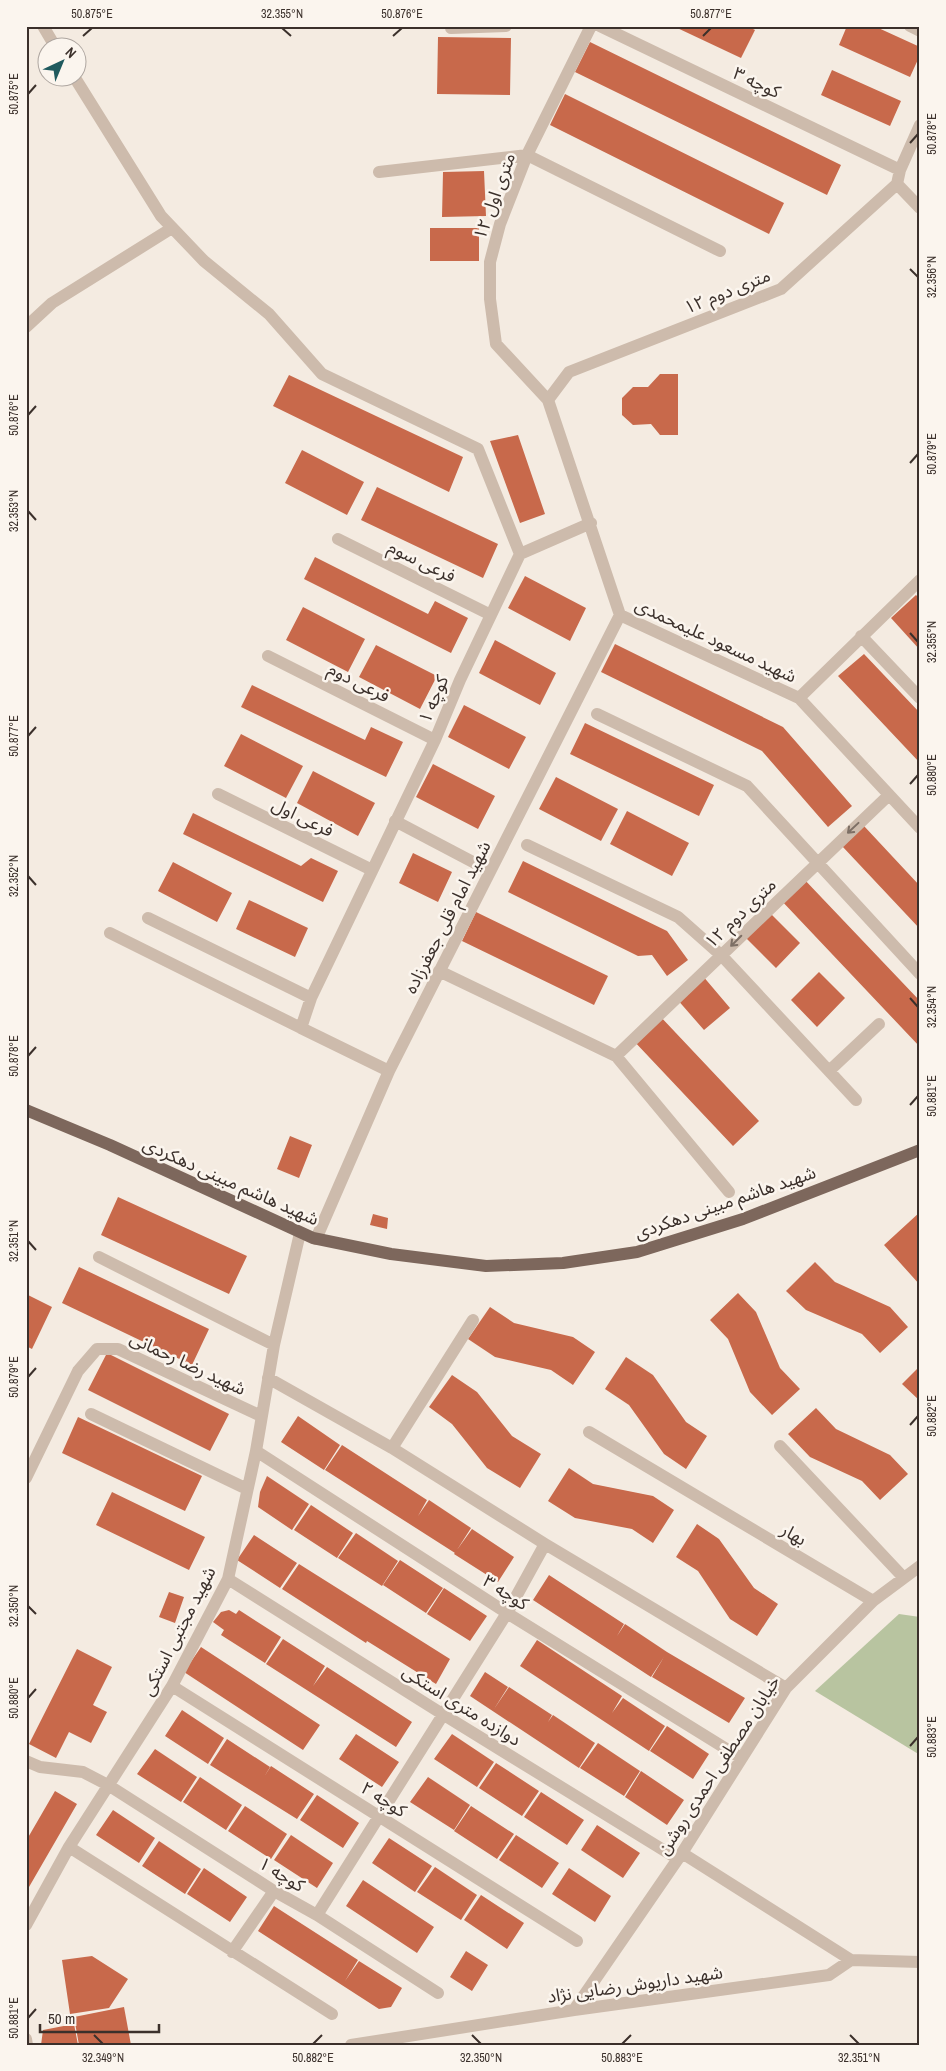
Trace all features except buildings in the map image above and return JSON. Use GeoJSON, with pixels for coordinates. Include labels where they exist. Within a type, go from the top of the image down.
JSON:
{"type":"FeatureCollection","features":[{"type":"Feature","properties":{"kind":"main road","name":"شهید هاشم مبینی دهکردی"},"geometry":{"type":"LineString","coordinates":[[26,1110],[110,1145],[316,1239],[391,1254],[486,1266],[563,1263],[637,1252],[743,1219],[920,1150]]}},
{"type":"Feature","properties":{"kind":"street"},"geometry":{"type":"LineString","coordinates":[[43,26],[50,38]]}},
{"type":"Feature","properties":{"kind":"street"},"geometry":{"type":"LineString","coordinates":[[451,28],[506,26]]}},
{"type":"Feature","properties":{"kind":"street","name":"۱۲ متری اول"},"geometry":{"type":"LineString","coordinates":[[548,400],[496,344],[490,299],[490,262],[500,224],[527,155],[591,26]]}},
{"type":"Feature","properties":{"kind":"street","name":"کوچه ۳"},"geometry":{"type":"LineString","coordinates":[[600,26],[900,170]]}},
{"type":"Feature","properties":{"kind":"street"},"geometry":{"type":"LineString","coordinates":[[910,26],[920,31]]}},
{"type":"Feature","properties":{"kind":"street"},"geometry":{"type":"LineString","coordinates":[[81,88],[161,216],[204,261],[270,314],[322,374],[478,449],[520,554],[591,523]]}},
{"type":"Feature","properties":{"kind":"street"},"geometry":{"type":"LineString","coordinates":[[920,125],[900,170],[897,184],[920,208]]}},
{"type":"Feature","properties":{"kind":"street"},"geometry":{"type":"LineString","coordinates":[[379,172],[527,155],[720,251]]}},
{"type":"Feature","properties":{"kind":"street","name":"۱۲ متری دوم"},"geometry":{"type":"LineString","coordinates":[[548,400],[569,372],[781,289],[897,184]]}},
{"type":"Feature","properties":{"kind":"street"},"geometry":{"type":"LineString","coordinates":[[26,327],[52,303],[172,228]]}},
{"type":"Feature","properties":{"kind":"street"},"geometry":{"type":"LineString","coordinates":[[548,400],[591,523],[620,615]]}},
{"type":"Feature","properties":{"kind":"street","name":"فرعی سوم"},"geometry":{"type":"LineString","coordinates":[[338,539],[491,615]]}},
{"type":"Feature","properties":{"kind":"street","name":"کوچه ۱"},"geometry":{"type":"LineString","coordinates":[[301,1028],[311,998],[435,740],[460,680],[520,554]]}},
{"type":"Feature","properties":{"kind":"street"},"geometry":{"type":"LineString","coordinates":[[798,698],[920,580]]}},
{"type":"Feature","properties":{"kind":"street","name":"شهید مسعود علیمحمدی"},"geometry":{"type":"LineString","coordinates":[[620,615],[798,698],[920,828]]}},
{"type":"Feature","properties":{"kind":"street","name":"شهید امام قلی جعفرزاده"},"geometry":{"type":"LineString","coordinates":[[316,1239],[389,1071],[620,615]]}},
{"type":"Feature","properties":{"kind":"street"},"geometry":{"type":"LineString","coordinates":[[862,636],[920,698]]}},
{"type":"Feature","properties":{"kind":"street","name":"فرعی دوم"},"geometry":{"type":"LineString","coordinates":[[268,656],[435,740]]}},
{"type":"Feature","properties":{"kind":"street"},"geometry":{"type":"LineString","coordinates":[[597,714],[747,786],[920,974]]}},
{"type":"Feature","properties":{"kind":"street","name":"فرعی اول"},"geometry":{"type":"LineString","coordinates":[[218,794],[372,870]]}},
{"type":"Feature","properties":{"kind":"street","name":"۱۲ متری دوم"},"geometry":{"type":"LineString","coordinates":[[616,1056],[889,795]]}},
{"type":"Feature","properties":{"kind":"street"},"geometry":{"type":"LineString","coordinates":[[395,821],[490,870]]}},
{"type":"Feature","properties":{"kind":"street"},"geometry":{"type":"LineString","coordinates":[[527,845],[678,917],[722,956],[856,1100]]}},
{"type":"Feature","properties":{"kind":"street"},"geometry":{"type":"LineString","coordinates":[[148,918],[311,998]]}},
{"type":"Feature","properties":{"kind":"street"},"geometry":{"type":"LineString","coordinates":[[110,933],[389,1071]]}},
{"type":"Feature","properties":{"kind":"street"},"geometry":{"type":"LineString","coordinates":[[440,971],[616,1056],[729,1192]]}},
{"type":"Feature","properties":{"kind":"street"},"geometry":{"type":"LineString","coordinates":[[829,1071],[879,1024]]}},
{"type":"Feature","properties":{"kind":"street","name":"شهید مجتبی استکی"},"geometry":{"type":"LineString","coordinates":[[26,1925],[69,1847],[172,1686],[228,1579],[256,1451],[274,1345],[300,1233]]}},
{"type":"Feature","properties":{"kind":"street"},"geometry":{"type":"LineString","coordinates":[[99,1257],[274,1345]]}},
{"type":"Feature","properties":{"kind":"street"},"geometry":{"type":"LineString","coordinates":[[392,1448],[473,1320]]}},
{"type":"Feature","properties":{"kind":"street","name":"شهید رضا رحمانی"},"geometry":{"type":"LineString","coordinates":[[26,1478],[78,1370],[97,1349],[118,1349],[261,1416]]}},
{"type":"Feature","properties":{"kind":"street"},"geometry":{"type":"LineString","coordinates":[[268,1378],[392,1448],[546,1544],[786,1688]]}},
{"type":"Feature","properties":{"kind":"street"},"geometry":{"type":"LineString","coordinates":[[91,1414],[247,1489]]}},
{"type":"Feature","properties":{"kind":"street","name":"بهار"},"geometry":{"type":"LineString","coordinates":[[589,1432],[873,1601]]}},
{"type":"Feature","properties":{"kind":"street"},"geometry":{"type":"LineString","coordinates":[[780,1446],[904,1578]]}},
{"type":"Feature","properties":{"kind":"street","name":"کوچه ۳"},"geometry":{"type":"LineString","coordinates":[[256,1451],[507,1613],[740,1758]]}},
{"type":"Feature","properties":{"kind":"street"},"geometry":{"type":"LineString","coordinates":[[318,1915],[507,1613],[546,1544]]}},
{"type":"Feature","properties":{"kind":"street","name":"خیابان مصطفی احمدی روشن"},"geometry":{"type":"LineString","coordinates":[[574,2010],[680,1856],[740,1758],[786,1688],[873,1601],[920,1566]]}},
{"type":"Feature","properties":{"kind":"street","name":"دوازده متری استکی"},"geometry":{"type":"LineString","coordinates":[[228,1579],[444,1715],[851,1960]]}},
{"type":"Feature","properties":{"kind":"street","name":"کوچه ۲"},"geometry":{"type":"LineString","coordinates":[[172,1686],[577,1941]]}},
{"type":"Feature","properties":{"kind":"street","name":"کوچه ۱"},"geometry":{"type":"LineString","coordinates":[[26,1761],[40,1767],[83,1772],[108,1784],[274,1891],[318,1915],[438,1993]]}},
{"type":"Feature","properties":{"kind":"street"},"geometry":{"type":"LineString","coordinates":[[69,1847],[332,2014]]}},
{"type":"Feature","properties":{"kind":"street"},"geometry":{"type":"LineString","coordinates":[[232,1952],[274,1891]]}},
{"type":"Feature","properties":{"kind":"street"},"geometry":{"type":"LineString","coordinates":[[851,1960],[920,1962]]}},
{"type":"Feature","properties":{"kind":"street","name":"شهید داریوش رضایی نژاد"},"geometry":{"type":"LineString","coordinates":[[351,2045],[574,2010],[829,1975],[851,1960]]}},
{"type":"Feature","properties":{"kind":"street"},"geometry":{"type":"LineString","coordinates":[[26,2039],[27,2045]]}},
{"type":"Feature","properties":{"kind":"green space"},"geometry":{"type":"Polygon","coordinates":[[[899,1614],[920,1617],[920,1755],[815,1691],[899,1614]]]}}]}
